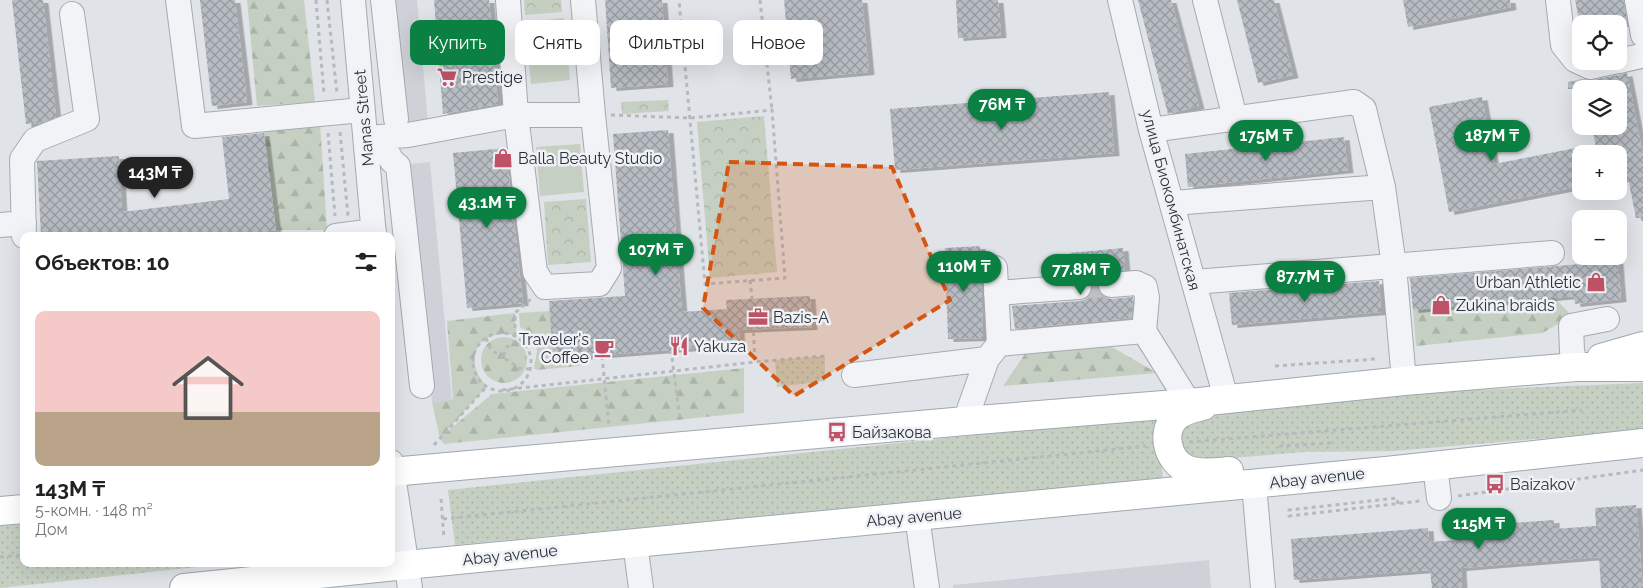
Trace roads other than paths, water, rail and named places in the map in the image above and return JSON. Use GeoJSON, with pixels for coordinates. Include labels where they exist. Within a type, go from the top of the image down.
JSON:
{"type":"FeatureCollection","features":[{"type":"Feature","properties":{"kind":"main road"},"geometry":{"type":"LineString","coordinates":[[1576,367],[1643,346]]}},
{"type":"Feature","properties":{"kind":"main road"},"geometry":{"type":"LineString","coordinates":[[395,469],[1190,403],[1404,381],[1576,367],[1643,367]]}},
{"type":"Feature","properties":{"kind":"main road"},"geometry":{"type":"LineString","coordinates":[[1226,398],[1178,415],[1170,425],[1168,443],[1173,458],[1187,470],[1203,472],[1308,465],[1386,471]]}},
{"type":"Feature","properties":{"kind":"main road","name":"Abay avenue"},"geometry":{"type":"LineString","coordinates":[[184,588],[408,576],[635,543],[1254,484],[1643,444]]}},
{"type":"Feature","properties":{"kind":"main road"},"geometry":{"type":"LineString","coordinates":[[0,511],[20,509]]}},
{"type":"Feature","properties":{"kind":"street"},"geometry":{"type":"LineString","coordinates":[[178,0],[194,126],[362,110]]}},
{"type":"Feature","properties":{"kind":"street","name":"Manas Street"},"geometry":{"type":"LineString","coordinates":[[353,0],[362,110],[372,138],[374,232]]}},
{"type":"Feature","properties":{"kind":"street"},"geometry":{"type":"LineString","coordinates":[[383,0],[402,127]]}},
{"type":"Feature","properties":{"kind":"street"},"geometry":{"type":"LineString","coordinates":[[508,0],[516,115],[535,272],[544,287],[599,284],[609,268],[583,0]]}},
{"type":"Feature","properties":{"kind":"street","name":"улица Биокомбинатская"},"geometry":{"type":"LineString","coordinates":[[1120,0],[1151,130],[1226,398]]}},
{"type":"Feature","properties":{"kind":"street"},"geometry":{"type":"LineString","coordinates":[[1205,0],[1235,118]]}},
{"type":"Feature","properties":{"kind":"street"},"geometry":{"type":"LineString","coordinates":[[1558,0],[1563,45],[1572,57]]}},
{"type":"Feature","properties":{"kind":"street"},"geometry":{"type":"LineString","coordinates":[[1637,0],[1643,34]]}},
{"type":"Feature","properties":{"kind":"street"},"geometry":{"type":"LineString","coordinates":[[0,225],[24,230],[22,159],[35,140],[87,119],[72,14]]}},
{"type":"Feature","properties":{"kind":"street"},"geometry":{"type":"LineString","coordinates":[[1627,59],[1643,54]]}},
{"type":"Feature","properties":{"kind":"street"},"geometry":{"type":"LineString","coordinates":[[1151,130],[1354,102],[1364,109],[1383,187],[1394,266],[1404,381]]}},
{"type":"Feature","properties":{"kind":"street"},"geometry":{"type":"LineString","coordinates":[[402,127],[516,115],[593,115]]}},
{"type":"Feature","properties":{"kind":"street"},"geometry":{"type":"LineString","coordinates":[[422,386],[398,166],[372,138],[402,127],[430,123]]}},
{"type":"Feature","properties":{"kind":"street"},"geometry":{"type":"LineString","coordinates":[[1172,203],[1383,187]]}},
{"type":"Feature","properties":{"kind":"street"},"geometry":{"type":"LineString","coordinates":[[1194,282],[1552,253]]}},
{"type":"Feature","properties":{"kind":"street"},"geometry":{"type":"LineString","coordinates":[[965,421],[993,352],[996,293],[995,268]]}},
{"type":"Feature","properties":{"kind":"street"},"geometry":{"type":"LineString","coordinates":[[1111,285],[1136,283],[1144,287],[1147,298],[1144,331],[1190,403]]}},
{"type":"Feature","properties":{"kind":"street"},"geometry":{"type":"LineString","coordinates":[[996,293],[1079,287]]}},
{"type":"Feature","properties":{"kind":"street"},"geometry":{"type":"LineString","coordinates":[[1576,367],[1572,350],[1571,326],[1607,318]]}},
{"type":"Feature","properties":{"kind":"street"},"geometry":{"type":"LineString","coordinates":[[854,375],[993,352],[1144,331]]}},
{"type":"Feature","properties":{"kind":"street"},"geometry":{"type":"LineString","coordinates":[[1435,466],[1439,498]]}},
{"type":"Feature","properties":{"kind":"street"},"geometry":{"type":"LineString","coordinates":[[1254,484],[1263,588]]}},
{"type":"Feature","properties":{"kind":"street"},"geometry":{"type":"LineString","coordinates":[[395,489],[408,576]]}},
{"type":"Feature","properties":{"kind":"street"},"geometry":{"type":"LineString","coordinates":[[917,516],[927,588]]}},
{"type":"Feature","properties":{"kind":"street"},"geometry":{"type":"LineString","coordinates":[[635,543],[641,588]]}},
{"type":"Feature","properties":{"kind":"tunnel"},"geometry":{"type":"LineString","coordinates":[[1079,287],[1111,285]]}},
{"type":"Feature","properties":{"kind":"place","name":"Prestige"},"geometry":{"type":"Point","coordinates":[447,77]}},
{"type":"Feature","properties":{"kind":"place","name":"Balla Beauty Studio"},"geometry":{"type":"Point","coordinates":[503,158]}},
{"type":"Feature","properties":{"kind":"place","name":"Urban Athletic"},"geometry":{"type":"Point","coordinates":[1596,282]}},
{"type":"Feature","properties":{"kind":"place","name":"Zukina braids"},"geometry":{"type":"Point","coordinates":[1441,305]}},
{"type":"Feature","properties":{"kind":"place","name":"Bazis-A"},"geometry":{"type":"Point","coordinates":[758,317]}},
{"type":"Feature","properties":{"kind":"place","name":"Yakuza"},"geometry":{"type":"Point","coordinates":[679,346]}},
{"type":"Feature","properties":{"kind":"place","name":"Traveler's Coffee"},"geometry":{"type":"Point","coordinates":[604,348]}},
{"type":"Feature","properties":{"kind":"place","name":"Байзакова"},"geometry":{"type":"Point","coordinates":[837,432]}},
{"type":"Feature","properties":{"kind":"place","name":"Baizakov"},"geometry":{"type":"Point","coordinates":[1495,484]}}]}
